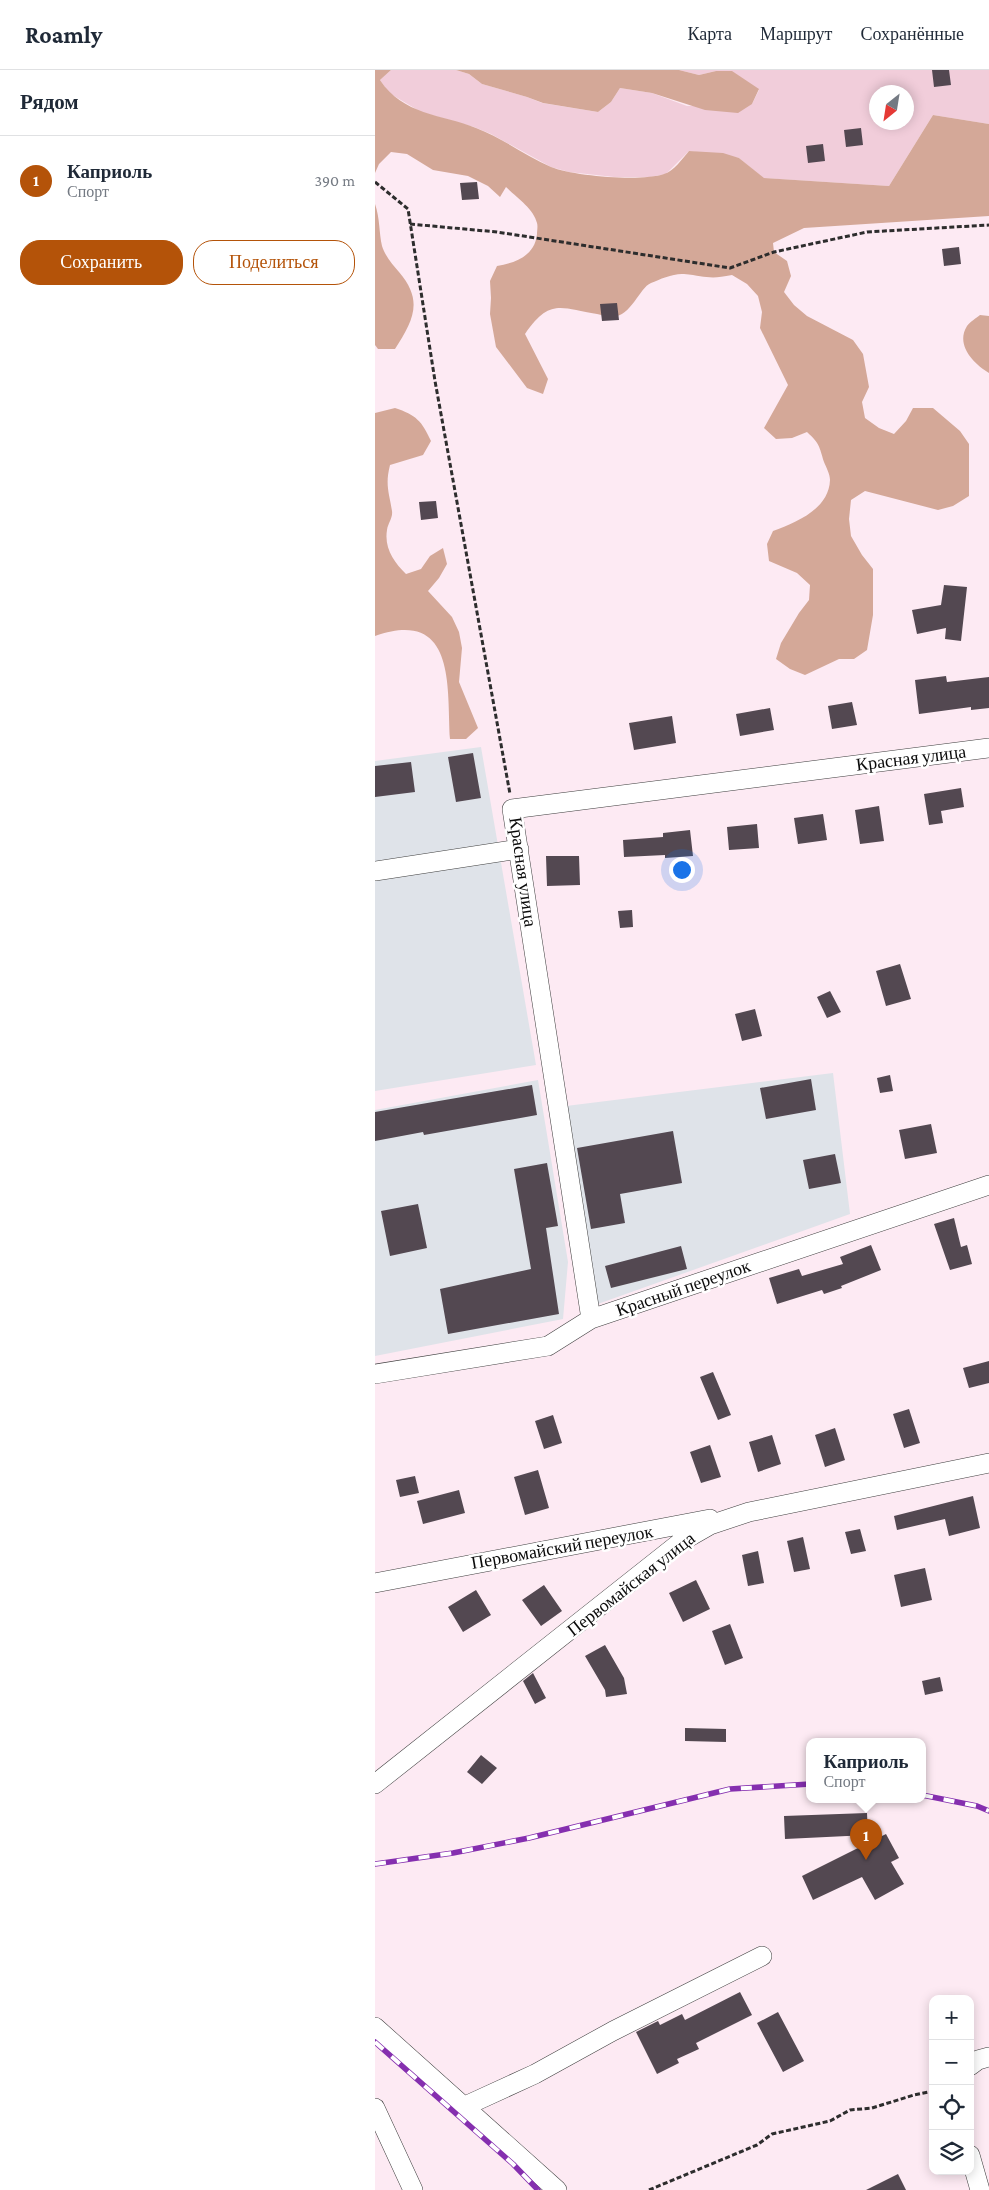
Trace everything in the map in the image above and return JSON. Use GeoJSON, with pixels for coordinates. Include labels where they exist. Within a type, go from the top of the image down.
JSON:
{"type":"FeatureCollection","features":[{"type":"Feature","properties":{"kind":"street","name":"Красная улица"},"geometry":{"type":"LineString","coordinates":[[591,1319],[512,809],[989,748]]}},
{"type":"Feature","properties":{"kind":"street"},"geometry":{"type":"LineString","coordinates":[[375,871],[519,850]]}},
{"type":"Feature","properties":{"kind":"street","name":"Красный переулок"},"geometry":{"type":"LineString","coordinates":[[375,1374],[548,1346],[591,1319],[989,1185]]}},
{"type":"Feature","properties":{"kind":"street","name":"Первомайская улица"},"geometry":{"type":"LineString","coordinates":[[375,1784],[683,1541],[710,1525],[749,1512],[989,1463]]}},
{"type":"Feature","properties":{"kind":"street","name":"Первомайский переулок"},"geometry":{"type":"LineString","coordinates":[[375,1583],[749,1512]]}},
{"type":"Feature","properties":{"kind":"street"},"geometry":{"type":"LineString","coordinates":[[463,2107],[535,2074],[613,2031],[763,1956]]}},
{"type":"Feature","properties":{"kind":"street"},"geometry":{"type":"LineString","coordinates":[[375,2027],[557,2190]]}},
{"type":"Feature","properties":{"kind":"street"},"geometry":{"type":"LineString","coordinates":[[974,2063],[989,2057]]}},
{"type":"Feature","properties":{"kind":"street"},"geometry":{"type":"LineString","coordinates":[[375,2108],[413,2190]]}},
{"type":"Feature","properties":{"kind":"street"},"geometry":{"type":"LineString","coordinates":[[974,2169],[980,2190]]}},
{"type":"Feature","properties":{"kind":"path"},"geometry":{"type":"LineString","coordinates":[[375,182],[408,209],[435,381],[502,742],[512,809]]}},
{"type":"Feature","properties":{"kind":"path"},"geometry":{"type":"LineString","coordinates":[[410,224],[497,232],[730,268],[774,252],[867,232],[989,225]]}},
{"type":"Feature","properties":{"kind":"path"},"geometry":{"type":"LineString","coordinates":[[649,2190],[757,2145],[772,2134],[830,2121],[850,2110],[872,2108],[929,2092]]}},
{"type":"Feature","properties":{"kind":"shaded area"},"geometry":{"type":"Polygon","coordinates":[[[375,70],[391,70],[380,80],[389,92],[411,107],[486,132],[551,167],[575,173],[607,177],[640,178],[664,174],[674,168],[689,151],[723,153],[739,158],[764,178],[889,186],[933,115],[989,124],[989,216],[804,228],[773,243],[774,252],[787,261],[791,276],[784,292],[794,305],[807,316],[853,340],[863,354],[869,387],[862,402],[865,418],[879,428],[894,434],[906,421],[913,408],[933,408],[960,431],[969,444],[969,496],[953,506],[938,510],[865,491],[851,500],[849,519],[851,536],[873,569],[873,615],[867,650],[854,659],[839,659],[805,675],[790,669],[776,659],[781,643],[809,600],[810,585],[797,573],[769,561],[767,544],[773,531],[801,519],[818,507],[828,490],[830,480],[819,446],[807,432],[792,438],[776,439],[764,428],[788,385],[760,328],[762,312],[758,296],[747,284],[732,275],[712,277],[680,274],[651,283],[625,312],[612,317],[565,308],[549,310],[525,334],[548,379],[543,394],[527,388],[496,347],[490,314],[490,281],[497,266],[511,263],[523,257],[532,248],[537,234],[535,218],[529,208],[506,187],[500,197],[488,186],[468,176],[433,170],[407,154],[391,152],[379,164],[375,173],[375,70]]]}},
{"type":"Feature","properties":{"kind":"shaded area"},"geometry":{"type":"Polygon","coordinates":[[[391,70],[456,70],[469,74],[482,84],[542,103],[598,112],[611,102],[620,88],[652,93],[687,106],[752,104],[759,90],[716,71],[699,75],[679,70],[989,70],[989,124],[933,115],[889,186],[763,178],[739,158],[689,151],[666,174],[650,177],[614,177],[569,172],[551,167],[491,134],[474,127],[421,112],[389,93],[380,80],[391,70]]]}},
{"type":"Feature","properties":{"kind":"shaded area"},"geometry":{"type":"Polygon","coordinates":[[[456,70],[679,70],[699,75],[716,71],[732,71],[759,89],[752,104],[738,113],[705,110],[652,93],[620,88],[611,102],[598,112],[543,103],[482,84],[469,74],[456,70]]]}},
{"type":"Feature","properties":{"kind":"shaded area"},"geometry":{"type":"Polygon","coordinates":[[[375,204],[383,250],[407,282],[413,302],[411,320],[395,349],[378,349],[375,345],[375,204]]]}},
{"type":"Feature","properties":{"kind":"shaded area"},"geometry":{"type":"Polygon","coordinates":[[[980,315],[989,316],[989,373],[972,359],[963,340],[967,326],[980,315]]]}},
{"type":"Feature","properties":{"kind":"shaded area"},"geometry":{"type":"Polygon","coordinates":[[[395,408],[413,416],[425,428],[431,441],[423,455],[390,465],[388,483],[392,514],[387,530],[387,543],[394,560],[406,574],[421,569],[430,556],[443,548],[447,564],[439,578],[428,591],[452,617],[459,632],[462,648],[459,682],[478,728],[466,739],[450,739],[446,676],[442,657],[434,642],[420,633],[401,630],[375,636],[375,413],[395,408]]]}},
{"type":"Feature","properties":{"kind":"shaded area"},"geometry":{"type":"Polygon","coordinates":[[[481,747],[536,1065],[375,1091],[375,761],[481,747]]]}},
{"type":"Feature","properties":{"kind":"shaded area"},"geometry":{"type":"Polygon","coordinates":[[[833,1073],[850,1214],[595,1305],[566,1106],[833,1073]]]}},
{"type":"Feature","properties":{"kind":"shaded area"},"geometry":{"type":"Polygon","coordinates":[[[538,1080],[568,1262],[563,1319],[375,1356],[375,1110],[538,1080]]]}},
{"type":"Feature","properties":{"kind":"building"},"geometry":{"type":"Polygon","coordinates":[[[932,70],[949,70],[951,85],[934,87],[932,70]]]}},
{"type":"Feature","properties":{"kind":"building"},"geometry":{"type":"Polygon","coordinates":[[[861,128],[863,145],[846,147],[844,130],[861,128]]]}},
{"type":"Feature","properties":{"kind":"building"},"geometry":{"type":"Polygon","coordinates":[[[823,144],[825,161],[808,163],[806,146],[823,144]]]}},
{"type":"Feature","properties":{"kind":"building"},"geometry":{"type":"Polygon","coordinates":[[[477,182],[479,199],[462,200],[460,183],[477,182]]]}},
{"type":"Feature","properties":{"kind":"building"},"geometry":{"type":"Polygon","coordinates":[[[959,247],[961,264],[944,266],[942,249],[959,247]]]}},
{"type":"Feature","properties":{"kind":"building"},"geometry":{"type":"Polygon","coordinates":[[[617,303],[619,320],[602,321],[600,304],[617,303]]]}},
{"type":"Feature","properties":{"kind":"building"},"geometry":{"type":"Polygon","coordinates":[[[436,501],[438,518],[421,520],[419,502],[436,501]]]}},
{"type":"Feature","properties":{"kind":"building"},"geometry":{"type":"Polygon","coordinates":[[[944,585],[967,587],[961,641],[945,639],[946,628],[917,634],[912,610],[941,605],[944,585]]]}},
{"type":"Feature","properties":{"kind":"building"},"geometry":{"type":"Polygon","coordinates":[[[946,676],[947,682],[989,677],[989,708],[971,710],[971,707],[919,714],[915,680],[946,676]]]}},
{"type":"Feature","properties":{"kind":"building"},"geometry":{"type":"Polygon","coordinates":[[[852,702],[857,725],[832,729],[828,706],[852,702]]]}},
{"type":"Feature","properties":{"kind":"building"},"geometry":{"type":"Polygon","coordinates":[[[770,708],[774,730],[740,736],[736,714],[770,708]]]}},
{"type":"Feature","properties":{"kind":"building"},"geometry":{"type":"Polygon","coordinates":[[[672,716],[676,743],[634,750],[629,723],[672,716]]]}},
{"type":"Feature","properties":{"kind":"building"},"geometry":{"type":"Polygon","coordinates":[[[473,753],[481,798],[456,802],[448,757],[473,753]]]}},
{"type":"Feature","properties":{"kind":"building"},"geometry":{"type":"Polygon","coordinates":[[[411,762],[415,792],[375,797],[375,766],[411,762]]]}},
{"type":"Feature","properties":{"kind":"building"},"geometry":{"type":"Polygon","coordinates":[[[961,788],[964,807],[941,811],[943,823],[929,825],[924,794],[961,788]]]}},
{"type":"Feature","properties":{"kind":"building"},"geometry":{"type":"Polygon","coordinates":[[[879,806],[884,841],[860,844],[855,810],[879,806]]]}},
{"type":"Feature","properties":{"kind":"building"},"geometry":{"type":"Polygon","coordinates":[[[823,814],[827,840],[798,844],[794,818],[823,814]]]}},
{"type":"Feature","properties":{"kind":"building"},"geometry":{"type":"Polygon","coordinates":[[[757,824],[759,848],[729,850],[727,827],[757,824]]]}},
{"type":"Feature","properties":{"kind":"building"},"geometry":{"type":"Polygon","coordinates":[[[690,830],[693,856],[665,858],[665,855],[624,857],[623,840],[663,837],[663,833],[690,830]]]}},
{"type":"Feature","properties":{"kind":"building"},"geometry":{"type":"Polygon","coordinates":[[[546,856],[579,856],[580,885],[547,886],[546,856]]]}},
{"type":"Feature","properties":{"kind":"building"},"geometry":{"type":"Polygon","coordinates":[[[632,910],[633,927],[620,928],[618,911],[632,910]]]}},
{"type":"Feature","properties":{"kind":"building"},"geometry":{"type":"Polygon","coordinates":[[[900,964],[911,999],[886,1006],[876,971],[900,964]]]}},
{"type":"Feature","properties":{"kind":"building"},"geometry":{"type":"Polygon","coordinates":[[[830,991],[841,1012],[827,1018],[817,997],[830,991]]]}},
{"type":"Feature","properties":{"kind":"building"},"geometry":{"type":"Polygon","coordinates":[[[755,1009],[762,1036],[742,1041],[735,1014],[755,1009]]]}},
{"type":"Feature","properties":{"kind":"building"},"geometry":{"type":"Polygon","coordinates":[[[890,1075],[893,1091],[880,1093],[877,1078],[890,1075]]]}},
{"type":"Feature","properties":{"kind":"building"},"geometry":{"type":"Polygon","coordinates":[[[811,1079],[816,1110],[766,1119],[760,1088],[811,1079]]]}},
{"type":"Feature","properties":{"kind":"building"},"geometry":{"type":"Polygon","coordinates":[[[532,1085],[537,1115],[424,1135],[423,1132],[375,1141],[375,1112],[532,1085]]]}},
{"type":"Feature","properties":{"kind":"building"},"geometry":{"type":"Polygon","coordinates":[[[931,1124],[937,1153],[905,1159],[899,1130],[931,1124]]]}},
{"type":"Feature","properties":{"kind":"building"},"geometry":{"type":"Polygon","coordinates":[[[673,1131],[682,1183],[620,1194],[625,1223],[591,1229],[577,1148],[673,1131]]]}},
{"type":"Feature","properties":{"kind":"building"},"geometry":{"type":"Polygon","coordinates":[[[835,1154],[841,1183],[809,1189],[803,1160],[835,1154]]]}},
{"type":"Feature","properties":{"kind":"building"},"geometry":{"type":"Polygon","coordinates":[[[547,1163],[558,1226],[546,1228],[559,1314],[448,1334],[440,1289],[531,1269],[514,1169],[547,1163]]]}},
{"type":"Feature","properties":{"kind":"building"},"geometry":{"type":"Polygon","coordinates":[[[418,1204],[427,1248],[390,1256],[381,1211],[418,1204]]]}},
{"type":"Feature","properties":{"kind":"building"},"geometry":{"type":"Polygon","coordinates":[[[954,1218],[961,1247],[967,1245],[972,1264],[950,1270],[934,1224],[954,1218]]]}},
{"type":"Feature","properties":{"kind":"building"},"geometry":{"type":"Polygon","coordinates":[[[871,1245],[881,1270],[824,1294],[822,1290],[777,1304],[769,1278],[799,1269],[802,1276],[843,1264],[840,1257],[871,1245]]]}},
{"type":"Feature","properties":{"kind":"building"},"geometry":{"type":"Polygon","coordinates":[[[681,1246],[687,1269],[611,1288],[605,1266],[681,1246]]]}},
{"type":"Feature","properties":{"kind":"building"},"geometry":{"type":"Polygon","coordinates":[[[989,1361],[989,1383],[969,1388],[963,1368],[989,1361]]]}},
{"type":"Feature","properties":{"kind":"building"},"geometry":{"type":"Polygon","coordinates":[[[713,1372],[731,1415],[718,1420],[700,1377],[713,1372]]]}},
{"type":"Feature","properties":{"kind":"building"},"geometry":{"type":"Polygon","coordinates":[[[909,1409],[920,1443],[904,1448],[893,1414],[909,1409]]]}},
{"type":"Feature","properties":{"kind":"building"},"geometry":{"type":"Polygon","coordinates":[[[553,1415],[562,1443],[544,1449],[535,1421],[553,1415]]]}},
{"type":"Feature","properties":{"kind":"building"},"geometry":{"type":"Polygon","coordinates":[[[835,1428],[845,1460],[825,1467],[815,1435],[835,1428]]]}},
{"type":"Feature","properties":{"kind":"building"},"geometry":{"type":"Polygon","coordinates":[[[772,1435],[781,1464],[758,1472],[749,1442],[772,1435]]]}},
{"type":"Feature","properties":{"kind":"building"},"geometry":{"type":"Polygon","coordinates":[[[710,1445],[721,1477],[701,1483],[690,1452],[710,1445]]]}},
{"type":"Feature","properties":{"kind":"building"},"geometry":{"type":"Polygon","coordinates":[[[538,1470],[549,1508],[525,1515],[514,1477],[538,1470]]]}},
{"type":"Feature","properties":{"kind":"building"},"geometry":{"type":"Polygon","coordinates":[[[415,1476],[419,1493],[400,1497],[396,1480],[415,1476]]]}},
{"type":"Feature","properties":{"kind":"building"},"geometry":{"type":"Polygon","coordinates":[[[459,1490],[465,1513],[423,1524],[417,1501],[459,1490]]]}},
{"type":"Feature","properties":{"kind":"building"},"geometry":{"type":"Polygon","coordinates":[[[973,1496],[980,1528],[949,1536],[945,1519],[897,1530],[894,1516],[973,1496]]]}},
{"type":"Feature","properties":{"kind":"building"},"geometry":{"type":"Polygon","coordinates":[[[860,1529],[866,1551],[851,1554],[845,1532],[860,1529]]]}},
{"type":"Feature","properties":{"kind":"building"},"geometry":{"type":"Polygon","coordinates":[[[803,1537],[810,1569],[794,1572],[787,1541],[803,1537]]]}},
{"type":"Feature","properties":{"kind":"building"},"geometry":{"type":"Polygon","coordinates":[[[758,1551],[764,1583],[748,1586],[742,1555],[758,1551]]]}},
{"type":"Feature","properties":{"kind":"building"},"geometry":{"type":"Polygon","coordinates":[[[925,1568],[932,1600],[901,1607],[894,1575],[925,1568]]]}},
{"type":"Feature","properties":{"kind":"building"},"geometry":{"type":"Polygon","coordinates":[[[696,1580],[710,1609],[683,1622],[669,1593],[696,1580]]]}},
{"type":"Feature","properties":{"kind":"building"},"geometry":{"type":"Polygon","coordinates":[[[544,1585],[562,1611],[541,1626],[522,1600],[544,1585]]]}},
{"type":"Feature","properties":{"kind":"building"},"geometry":{"type":"Polygon","coordinates":[[[476,1590],[491,1615],[463,1632],[448,1607],[476,1590]]]}},
{"type":"Feature","properties":{"kind":"building"},"geometry":{"type":"Polygon","coordinates":[[[730,1624],[743,1658],[725,1665],[712,1631],[730,1624]]]}},
{"type":"Feature","properties":{"kind":"building"},"geometry":{"type":"Polygon","coordinates":[[[605,1645],[624,1678],[627,1694],[606,1697],[605,1690],[585,1656],[605,1645]]]}},
{"type":"Feature","properties":{"kind":"building"},"geometry":{"type":"Polygon","coordinates":[[[533,1673],[546,1698],[535,1704],[523,1681],[533,1673]]]}},
{"type":"Feature","properties":{"kind":"building"},"geometry":{"type":"Polygon","coordinates":[[[940,1677],[943,1691],[925,1695],[922,1681],[940,1677]]]}},
{"type":"Feature","properties":{"kind":"building"},"geometry":{"type":"Polygon","coordinates":[[[685,1728],[726,1729],[726,1742],[685,1741],[685,1728]]]}},
{"type":"Feature","properties":{"kind":"building"},"geometry":{"type":"Polygon","coordinates":[[[481,1755],[497,1768],[482,1784],[467,1772],[481,1755]]]}},
{"type":"Feature","properties":{"kind":"building"},"geometry":{"type":"Polygon","coordinates":[[[867,1813],[868,1835],[785,1839],[784,1816],[867,1813]]]}},
{"type":"Feature","properties":{"kind":"building"},"geometry":{"type":"Polygon","coordinates":[[[886,1834],[899,1858],[891,1862],[904,1884],[875,1900],[862,1877],[813,1900],[802,1876],[886,1834]]]}},
{"type":"Feature","properties":{"kind":"building"},"geometry":{"type":"Polygon","coordinates":[[[740,1992],[752,2015],[696,2043],[699,2049],[677,2059],[679,2063],[657,2074],[636,2032],[658,2021],[660,2025],[682,2014],[685,2020],[740,1992]]]}},
{"type":"Feature","properties":{"kind":"building"},"geometry":{"type":"Polygon","coordinates":[[[778,2012],[804,2061],[783,2072],[757,2023],[778,2012]]]}},
{"type":"Feature","properties":{"kind":"building"},"geometry":{"type":"Polygon","coordinates":[[[898,2174],[906,2190],[866,2190],[898,2174]]]}},
{"type":"Feature","properties":{"kind":"railway"},"geometry":{"type":"LineString","coordinates":[[375,1864],[453,1853],[529,1838],[730,1789],[806,1784]]}},
{"type":"Feature","properties":{"kind":"railway"},"geometry":{"type":"LineString","coordinates":[[926,1796],[977,1806],[989,1811]]}},
{"type":"Feature","properties":{"kind":"railway"},"geometry":{"type":"LineString","coordinates":[[375,2042],[513,2164],[538,2190]]}},
{"type":"Feature","properties":{"kind":"place","name":"Каприоль"},"geometry":{"type":"Point","coordinates":[866,1860]}}]}
